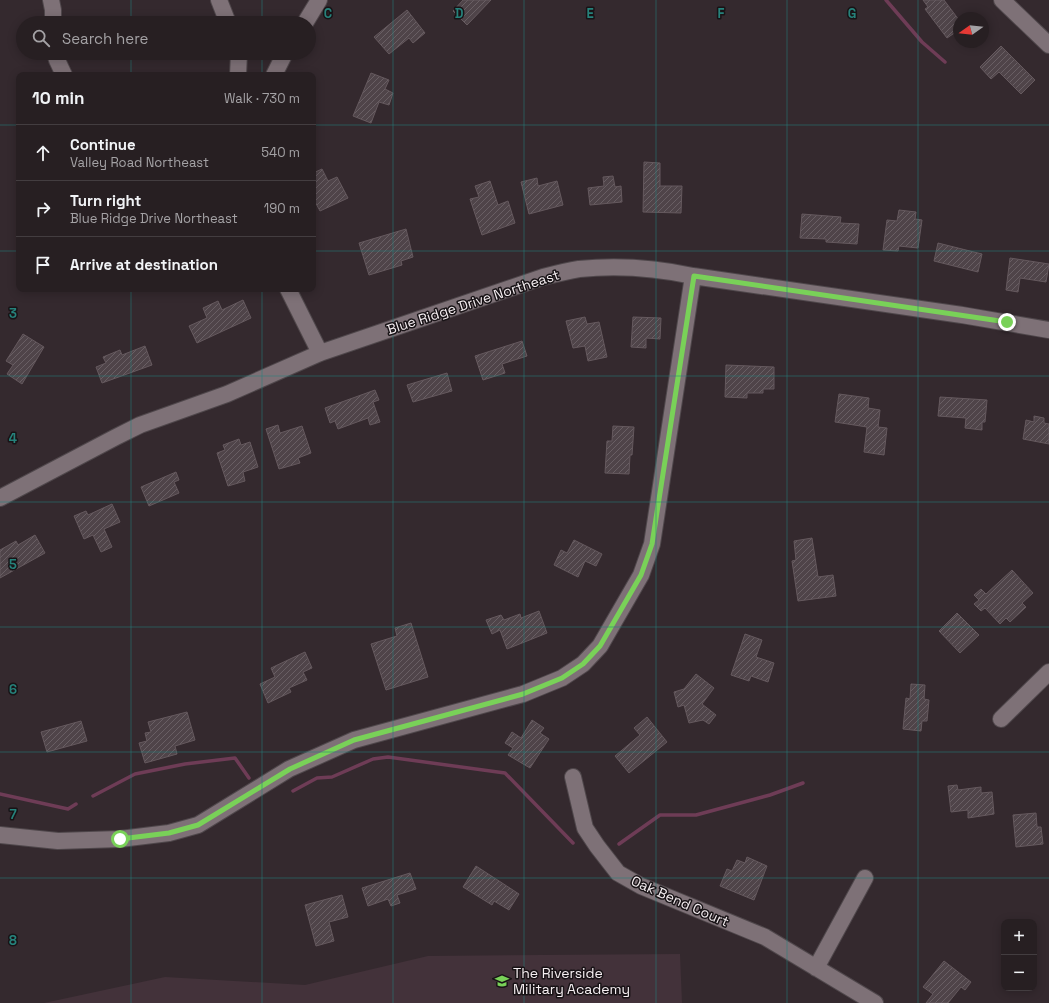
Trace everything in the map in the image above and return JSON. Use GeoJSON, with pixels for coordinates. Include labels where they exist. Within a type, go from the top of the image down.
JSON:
{"type":"FeatureCollection","features":[{"type":"Feature","properties":{"kind":"street"},"geometry":{"type":"LineString","coordinates":[[51,0],[53,16]]}},
{"type":"Feature","properties":{"kind":"street"},"geometry":{"type":"LineString","coordinates":[[219,0],[225,16]]}},
{"type":"Feature","properties":{"kind":"street"},"geometry":{"type":"LineString","coordinates":[[309,16],[319,0]]}},
{"type":"Feature","properties":{"kind":"street"},"geometry":{"type":"LineString","coordinates":[[1002,0],[1049,45]]}},
{"type":"Feature","properties":{"kind":"street"},"geometry":{"type":"LineString","coordinates":[[57,60],[63,72]]}},
{"type":"Feature","properties":{"kind":"street"},"geometry":{"type":"LineString","coordinates":[[238,72],[239,60]]}},
{"type":"Feature","properties":{"kind":"street"},"geometry":{"type":"LineString","coordinates":[[276,72],[282,60]]}},
{"type":"Feature","properties":{"kind":"street","name":"Blue Ridge Drive Northeast"},"geometry":{"type":"LineString","coordinates":[[0,498],[140,425],[227,394],[320,353],[543,277],[578,269],[614,267],[661,270],[955,314],[1049,330]]}},
{"type":"Feature","properties":{"kind":"street"},"geometry":{"type":"LineString","coordinates":[[0,835],[58,841],[120,839],[169,833],[198,825],[290,769],[354,740],[523,694],[562,678],[583,664],[600,646],[641,575],[652,544],[694,276]]}},
{"type":"Feature","properties":{"kind":"street"},"geometry":{"type":"LineString","coordinates":[[290,292],[320,353]]}},
{"type":"Feature","properties":{"kind":"street"},"geometry":{"type":"LineString","coordinates":[[1001,719],[1049,672]]}},
{"type":"Feature","properties":{"kind":"street","name":"Oak Bend Court"},"geometry":{"type":"LineString","coordinates":[[573,777],[585,828],[618,873],[641,886],[765,937],[875,1003]]}},
{"type":"Feature","properties":{"kind":"street"},"geometry":{"type":"LineString","coordinates":[[816,968],[865,878]]}},
{"type":"Feature","properties":{"kind":"shaded area","name":"The Riverside Military Academy"},"geometry":{"type":"Polygon","coordinates":[[[680,954],[682,1003],[44,1003],[165,977],[305,985],[428,956],[680,954]]]}},
{"type":"Feature","properties":{"kind":"building"},"geometry":{"type":"Polygon","coordinates":[[[463,0],[491,0],[467,25],[453,11],[463,0]]]}},
{"type":"Feature","properties":{"kind":"building"},"geometry":{"type":"Polygon","coordinates":[[[923,0],[944,0],[953,12],[953,34],[947,38],[925,9],[928,7],[923,0]]]}},
{"type":"Feature","properties":{"kind":"building"},"geometry":{"type":"Polygon","coordinates":[[[407,10],[425,33],[413,43],[409,38],[389,54],[374,37],[407,10]]]}},
{"type":"Feature","properties":{"kind":"building"},"geometry":{"type":"Polygon","coordinates":[[[1001,46],[1035,80],[1021,94],[999,72],[991,79],[980,67],[1001,46]]]}},
{"type":"Feature","properties":{"kind":"building"},"geometry":{"type":"Polygon","coordinates":[[[371,73],[389,80],[385,89],[393,93],[389,105],[379,102],[371,123],[353,116],[371,73]]]}},
{"type":"Feature","properties":{"kind":"building"},"geometry":{"type":"Polygon","coordinates":[[[644,162],[660,163],[660,186],[682,186],[681,213],[643,212],[644,162]]]}},
{"type":"Feature","properties":{"kind":"building"},"geometry":{"type":"Polygon","coordinates":[[[322,169],[328,181],[337,177],[348,198],[320,211],[316,204],[316,172],[322,169]]]}},
{"type":"Feature","properties":{"kind":"building"},"geometry":{"type":"Polygon","coordinates":[[[613,176],[615,187],[621,186],[622,202],[590,205],[588,188],[604,186],[603,177],[613,176]]]}},
{"type":"Feature","properties":{"kind":"building"},"geometry":{"type":"Polygon","coordinates":[[[537,178],[538,186],[557,181],[563,205],[529,214],[521,182],[537,178]]]}},
{"type":"Feature","properties":{"kind":"building"},"geometry":{"type":"Polygon","coordinates":[[[490,181],[498,205],[508,201],[515,223],[482,235],[470,199],[479,197],[475,186],[490,181]]]}},
{"type":"Feature","properties":{"kind":"building"},"geometry":{"type":"Polygon","coordinates":[[[899,210],[916,212],[915,219],[922,220],[918,248],[899,246],[898,251],[883,250],[887,220],[897,221],[899,210]]]}},
{"type":"Feature","properties":{"kind":"building"},"geometry":{"type":"Polygon","coordinates":[[[802,214],[841,217],[840,223],[859,224],[857,244],[826,242],[826,239],[800,238],[802,214]]]}},
{"type":"Feature","properties":{"kind":"building"},"geometry":{"type":"Polygon","coordinates":[[[406,229],[413,257],[401,261],[402,265],[369,275],[359,243],[406,229]]]}},
{"type":"Feature","properties":{"kind":"building"},"geometry":{"type":"Polygon","coordinates":[[[938,243],[982,254],[978,272],[934,261],[938,243]]]}},
{"type":"Feature","properties":{"kind":"building"},"geometry":{"type":"Polygon","coordinates":[[[1010,258],[1049,264],[1046,282],[1020,278],[1018,292],[1006,290],[1010,258]]]}},
{"type":"Feature","properties":{"kind":"building"},"geometry":{"type":"Polygon","coordinates":[[[243,300],[251,318],[197,343],[189,326],[207,318],[203,308],[218,301],[222,310],[243,300]]]}},
{"type":"Feature","properties":{"kind":"building"},"geometry":{"type":"Polygon","coordinates":[[[585,317],[587,324],[599,322],[607,357],[588,361],[585,346],[573,348],[566,321],[585,317]]]}},
{"type":"Feature","properties":{"kind":"building"},"geometry":{"type":"Polygon","coordinates":[[[633,317],[661,318],[660,339],[646,338],[646,348],[631,347],[633,317]]]}},
{"type":"Feature","properties":{"kind":"building"},"geometry":{"type":"Polygon","coordinates":[[[23,334],[44,347],[22,384],[7,374],[13,365],[6,361],[23,334]]]}},
{"type":"Feature","properties":{"kind":"building"},"geometry":{"type":"Polygon","coordinates":[[[522,341],[527,356],[502,364],[505,373],[483,380],[475,356],[522,341]]]}},
{"type":"Feature","properties":{"kind":"building"},"geometry":{"type":"Polygon","coordinates":[[[145,346],[152,365],[102,383],[96,367],[106,363],[103,357],[120,350],[122,355],[145,346]]]}},
{"type":"Feature","properties":{"kind":"building"},"geometry":{"type":"Polygon","coordinates":[[[726,365],[774,367],[774,389],[763,389],[763,393],[747,393],[747,398],[725,397],[726,365]]]}},
{"type":"Feature","properties":{"kind":"building"},"geometry":{"type":"Polygon","coordinates":[[[447,373],[452,391],[413,402],[407,385],[447,373]]]}},
{"type":"Feature","properties":{"kind":"building"},"geometry":{"type":"Polygon","coordinates":[[[375,390],[379,400],[373,402],[380,422],[370,425],[368,418],[338,429],[335,421],[330,423],[325,408],[375,390]]]}},
{"type":"Feature","properties":{"kind":"building"},"geometry":{"type":"Polygon","coordinates":[[[839,394],[869,398],[868,408],[880,410],[878,427],[887,428],[884,455],[864,452],[867,427],[835,422],[839,394]]]}},
{"type":"Feature","properties":{"kind":"building"},"geometry":{"type":"Polygon","coordinates":[[[940,397],[987,400],[985,422],[982,422],[982,430],[965,428],[966,418],[938,416],[940,397]]]}},
{"type":"Feature","properties":{"kind":"building"},"geometry":{"type":"Polygon","coordinates":[[[1034,416],[1044,418],[1044,423],[1049,424],[1049,444],[1023,439],[1026,420],[1034,422],[1034,416]]]}},
{"type":"Feature","properties":{"kind":"building"},"geometry":{"type":"Polygon","coordinates":[[[278,425],[280,433],[302,426],[311,453],[298,458],[300,463],[279,469],[266,429],[278,425]]]}},
{"type":"Feature","properties":{"kind":"building"},"geometry":{"type":"Polygon","coordinates":[[[613,426],[634,427],[629,474],[605,473],[607,441],[612,441],[613,426]]]}},
{"type":"Feature","properties":{"kind":"building"},"geometry":{"type":"Polygon","coordinates":[[[239,439],[241,445],[250,442],[258,467],[243,472],[245,481],[228,486],[217,453],[225,450],[223,445],[239,439]]]}},
{"type":"Feature","properties":{"kind":"building"},"geometry":{"type":"Polygon","coordinates":[[[176,472],[179,480],[174,482],[179,493],[149,506],[141,487],[176,472]]]}},
{"type":"Feature","properties":{"kind":"building"},"geometry":{"type":"Polygon","coordinates":[[[112,504],[120,522],[104,529],[112,547],[101,552],[93,535],[84,539],[74,516],[86,511],[88,515],[112,504]]]}},
{"type":"Feature","properties":{"kind":"building"},"geometry":{"type":"Polygon","coordinates":[[[35,535],[45,553],[0,578],[0,550],[16,541],[18,545],[35,535]]]}},
{"type":"Feature","properties":{"kind":"building"},"geometry":{"type":"Polygon","coordinates":[[[812,538],[818,577],[833,575],[836,596],[798,601],[792,561],[796,560],[794,541],[812,538]]]}},
{"type":"Feature","properties":{"kind":"building"},"geometry":{"type":"Polygon","coordinates":[[[574,540],[602,554],[596,566],[585,561],[578,577],[554,565],[561,550],[567,553],[574,540]]]}},
{"type":"Feature","properties":{"kind":"building"},"geometry":{"type":"Polygon","coordinates":[[[1012,570],[1033,593],[1022,603],[1026,607],[1010,622],[1006,618],[1000,624],[985,608],[981,611],[974,604],[979,600],[974,595],[981,589],[986,594],[1012,570]]]}},
{"type":"Feature","properties":{"kind":"building"},"geometry":{"type":"Polygon","coordinates":[[[539,611],[547,633],[507,649],[500,630],[492,634],[486,620],[501,615],[504,620],[520,614],[521,618],[539,611]]]}},
{"type":"Feature","properties":{"kind":"building"},"geometry":{"type":"Polygon","coordinates":[[[957,613],[979,635],[960,653],[939,631],[957,613]]]}},
{"type":"Feature","properties":{"kind":"building"},"geometry":{"type":"Polygon","coordinates":[[[411,623],[428,677],[386,690],[371,644],[397,636],[395,628],[411,623]]]}},
{"type":"Feature","properties":{"kind":"building"},"geometry":{"type":"Polygon","coordinates":[[[745,634],[762,640],[756,657],[774,663],[768,682],[751,676],[749,681],[731,675],[745,634]]]}},
{"type":"Feature","properties":{"kind":"building"},"geometry":{"type":"Polygon","coordinates":[[[305,652],[312,668],[303,672],[307,680],[289,688],[291,692],[268,703],[260,684],[275,677],[271,668],[305,652]]]}},
{"type":"Feature","properties":{"kind":"building"},"geometry":{"type":"Polygon","coordinates":[[[696,674],[714,688],[702,704],[716,715],[709,724],[703,720],[689,723],[684,705],[678,707],[674,692],[684,689],[696,674]]]}},
{"type":"Feature","properties":{"kind":"building"},"geometry":{"type":"Polygon","coordinates":[[[911,684],[925,685],[924,699],[929,700],[927,721],[922,721],[921,731],[903,729],[906,698],[910,699],[911,684]]]}},
{"type":"Feature","properties":{"kind":"building"},"geometry":{"type":"Polygon","coordinates":[[[187,712],[195,740],[175,746],[177,754],[145,763],[139,743],[147,741],[145,733],[151,732],[148,722],[187,712]]]}},
{"type":"Feature","properties":{"kind":"building"},"geometry":{"type":"Polygon","coordinates":[[[647,717],[667,742],[629,773],[615,756],[640,735],[634,728],[647,717]]]}},
{"type":"Feature","properties":{"kind":"building"},"geometry":{"type":"Polygon","coordinates":[[[532,720],[544,728],[540,733],[549,739],[530,768],[508,755],[513,748],[505,743],[512,732],[521,738],[532,720]]]}},
{"type":"Feature","properties":{"kind":"building"},"geometry":{"type":"Polygon","coordinates":[[[81,721],[87,741],[47,752],[41,732],[81,721]]]}},
{"type":"Feature","properties":{"kind":"building"},"geometry":{"type":"Polygon","coordinates":[[[957,785],[958,790],[981,787],[981,793],[992,792],[994,814],[968,818],[968,810],[951,812],[948,786],[957,785]]]}},
{"type":"Feature","properties":{"kind":"building"},"geometry":{"type":"Polygon","coordinates":[[[1036,813],[1037,827],[1041,827],[1043,844],[1016,847],[1013,815],[1036,813]]]}},
{"type":"Feature","properties":{"kind":"building"},"geometry":{"type":"Polygon","coordinates":[[[747,857],[767,866],[754,900],[720,886],[727,869],[732,871],[737,860],[745,863],[747,857]]]}},
{"type":"Feature","properties":{"kind":"building"},"geometry":{"type":"Polygon","coordinates":[[[476,866],[519,894],[509,910],[494,901],[492,905],[463,887],[476,866]]]}},
{"type":"Feature","properties":{"kind":"building"},"geometry":{"type":"Polygon","coordinates":[[[410,873],[416,889],[397,895],[400,903],[391,906],[388,899],[368,906],[362,888],[410,873]]]}},
{"type":"Feature","properties":{"kind":"building"},"geometry":{"type":"Polygon","coordinates":[[[342,895],[348,917],[329,922],[334,941],[316,946],[305,905],[342,895]]]}},
{"type":"Feature","properties":{"kind":"building"},"geometry":{"type":"Polygon","coordinates":[[[944,961],[971,982],[965,990],[961,987],[948,1003],[926,1003],[933,994],[923,987],[944,961]]]}},
{"type":"Feature","properties":{"kind":"waterway"},"geometry":{"type":"LineString","coordinates":[[886,0],[922,42],[945,62]]}},
{"type":"Feature","properties":{"kind":"waterway"},"geometry":{"type":"LineString","coordinates":[[293,791],[317,778],[332,777],[373,759],[388,757],[505,773],[573,843]]}},
{"type":"Feature","properties":{"kind":"waterway"},"geometry":{"type":"LineString","coordinates":[[93,796],[135,774],[185,764],[235,758],[249,778]]}},
{"type":"Feature","properties":{"kind":"waterway"},"geometry":{"type":"LineString","coordinates":[[619,844],[660,815],[696,815],[770,795],[803,783]]}},
{"type":"Feature","properties":{"kind":"waterway"},"geometry":{"type":"LineString","coordinates":[[0,794],[68,809],[76,804]]}},
{"type":"Feature","properties":{"kind":"place","name":"The Riverside Military Academy"},"geometry":{"type":"Point","coordinates":[502,981]}},
{"type":"Feature","properties":{"kind":"route"},"geometry":{"type":"LineString","coordinates":[[120,839],[169,833],[198,825],[290,769],[354,740],[523,694],[562,678],[583,664],[600,646],[641,575],[652,544],[694,276],[1007,322]]}}]}
